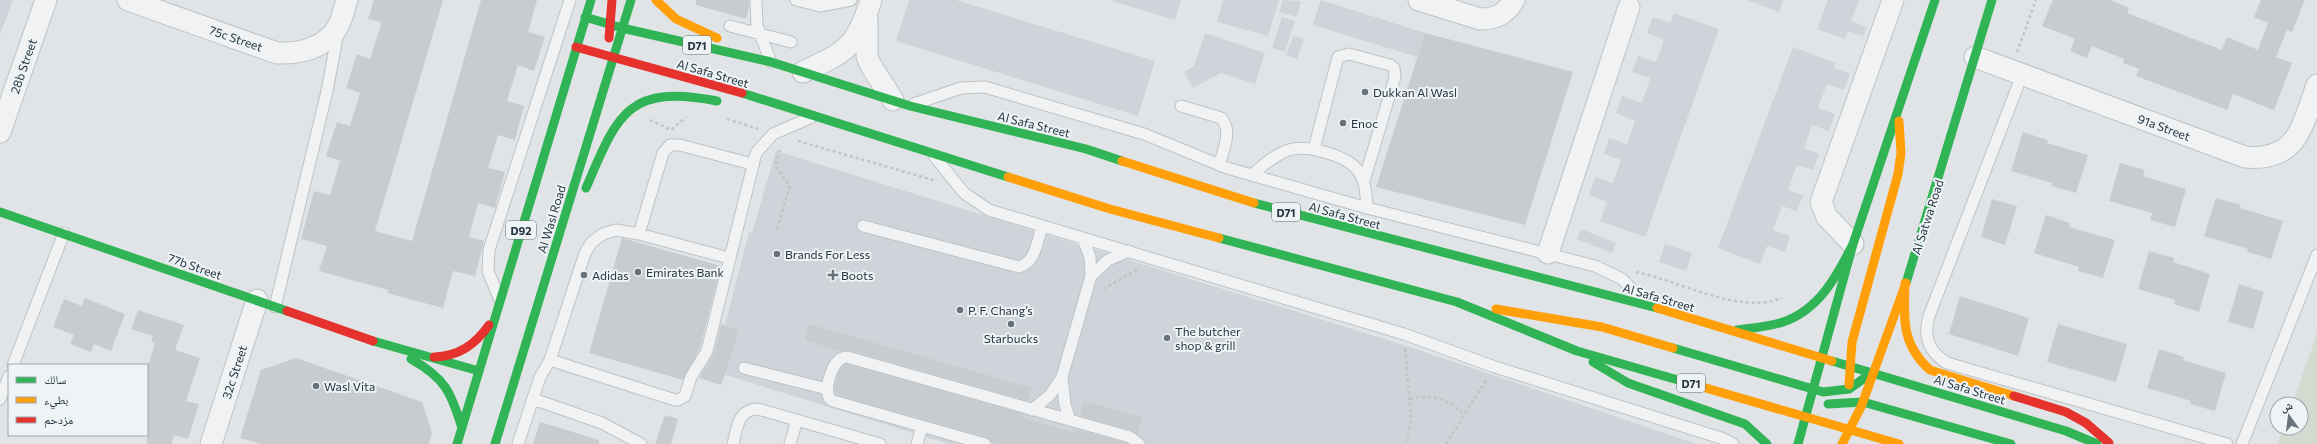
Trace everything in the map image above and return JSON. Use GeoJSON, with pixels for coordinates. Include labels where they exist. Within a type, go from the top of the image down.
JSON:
{"type":"FeatureCollection","features":[{"type":"Feature","properties":{"kind":"main road","name":"D92"},"geometry":{"type":"LineString","coordinates":[[457,444],[499,299],[591,0]]}},
{"type":"Feature","properties":{"kind":"main road"},"geometry":{"type":"LineString","coordinates":[[612,0],[608,24],[614,57]]}},
{"type":"Feature","properties":{"kind":"main road","name":"Al Wasl Road"},"geometry":{"type":"LineString","coordinates":[[495,444],[631,0]]}},
{"type":"Feature","properties":{"kind":"main road"},"geometry":{"type":"LineString","coordinates":[[656,0],[665,12],[677,22],[724,40]]}},
{"type":"Feature","properties":{"kind":"main road"},"geometry":{"type":"LineString","coordinates":[[1798,444],[1820,358],[1853,244],[1935,0]]}},
{"type":"Feature","properties":{"kind":"main road","name":"Al Satwa Road"},"geometry":{"type":"LineString","coordinates":[[1848,428],[1863,402],[1905,283],[1953,135],[1992,0]]}},
{"type":"Feature","properties":{"kind":"main road","name":"Al Safa Street"},"geometry":{"type":"LineString","coordinates":[[585,17],[622,28],[771,62],[902,103],[1086,149],[1233,197],[1375,236],[1646,305],[2066,431],[2097,444]]}},
{"type":"Feature","properties":{"kind":"main road"},"geometry":{"type":"LineString","coordinates":[[738,45],[771,62]]}},
{"type":"Feature","properties":{"kind":"main road","name":"Al Safa Street"},"geometry":{"type":"LineString","coordinates":[[576,47],[773,102],[1110,209],[1457,302],[1577,351],[1804,418],[1848,428],[1898,444]]}},
{"type":"Feature","properties":{"kind":"main road"},"geometry":{"type":"LineString","coordinates":[[561,228],[581,199],[614,126],[631,108],[652,97],[681,93],[726,103]]}},
{"type":"Feature","properties":{"kind":"main road"},"geometry":{"type":"LineString","coordinates":[[757,107],[773,102]]}},
{"type":"Feature","properties":{"kind":"main road"},"geometry":{"type":"LineString","coordinates":[[1842,444],[1848,428],[1849,365],[1854,330],[1898,174],[1901,153],[1901,133],[1898,113]]}},
{"type":"Feature","properties":{"kind":"main road","name":"77b Street"},"geometry":{"type":"LineString","coordinates":[[0,212],[381,344],[434,356],[479,371]]}},
{"type":"Feature","properties":{"kind":"main road"},"geometry":{"type":"LineString","coordinates":[[1731,331],[1776,324],[1788,320],[1810,307],[1819,299],[1840,271],[1853,244]]}},
{"type":"Feature","properties":{"kind":"main road"},"geometry":{"type":"LineString","coordinates":[[1905,283],[1905,335],[1910,347],[1919,361],[1930,370],[2066,412],[2086,422],[2110,444]]}},
{"type":"Feature","properties":{"kind":"main road"},"geometry":{"type":"LineString","coordinates":[[1457,302],[1602,327],[1812,390],[1836,392],[1848,389],[1873,372]]}},
{"type":"Feature","properties":{"kind":"main road"},"geometry":{"type":"LineString","coordinates":[[434,356],[454,355],[471,347],[494,318]]}},
{"type":"Feature","properties":{"kind":"main road"},"geometry":{"type":"LineString","coordinates":[[1854,330],[1857,340],[1861,344]]}},
{"type":"Feature","properties":{"kind":"main road"},"geometry":{"type":"LineString","coordinates":[[1870,348],[1875,348],[1884,342]]}},
{"type":"Feature","properties":{"kind":"main road","name":"77b Street"},"geometry":{"type":"LineString","coordinates":[[381,344],[440,376],[450,391],[462,428]]}},
{"type":"Feature","properties":{"kind":"main road"},"geometry":{"type":"LineString","coordinates":[[1793,350],[1799,354],[1803,362]]}},
{"type":"Feature","properties":{"kind":"main road"},"geometry":{"type":"LineString","coordinates":[[1577,351],[1612,375],[1628,383],[1745,424],[1757,433],[1766,444]]}},
{"type":"Feature","properties":{"kind":"main road"},"geometry":{"type":"LineString","coordinates":[[1784,381],[1792,381],[1799,377]]}},
{"type":"Feature","properties":{"kind":"main road"},"geometry":{"type":"LineString","coordinates":[[1804,418],[1815,409],[1825,405],[1863,402],[2012,444]]}},
{"type":"Feature","properties":{"kind":"main road"},"geometry":{"type":"LineString","coordinates":[[1881,439],[1877,433],[1877,422],[1883,412],[1890,410]]}},
{"type":"Feature","properties":{"kind":"street","name":"28b Street"},"geometry":{"type":"LineString","coordinates":[[0,132],[46,0]]}},
{"type":"Feature","properties":{"kind":"street","name":"75c Street"},"geometry":{"type":"LineString","coordinates":[[128,0],[277,53],[295,53],[312,49],[328,39],[339,25]]}},
{"type":"Feature","properties":{"kind":"street"},"geometry":{"type":"LineString","coordinates":[[339,25],[347,0]]}},
{"type":"Feature","properties":{"kind":"street"},"geometry":{"type":"LineString","coordinates":[[1419,0],[1480,18],[1491,19],[1500,16],[1508,9],[1514,0]]}},
{"type":"Feature","properties":{"kind":"street"},"geometry":{"type":"LineString","coordinates":[[1853,244],[1827,217],[1821,202],[1892,0]]}},
{"type":"Feature","properties":{"kind":"street"},"geometry":{"type":"LineString","coordinates":[[802,72],[831,59],[849,47],[863,4]]}},
{"type":"Feature","properties":{"kind":"street"},"geometry":{"type":"LineString","coordinates":[[863,4],[867,57],[871,66],[902,103]]}},
{"type":"Feature","properties":{"kind":"street"},"geometry":{"type":"LineString","coordinates":[[1548,253],[1629,7]]}},
{"type":"Feature","properties":{"kind":"street","name":"91a Street"},"geometry":{"type":"LineString","coordinates":[[1975,57],[2245,157],[2262,158],[2279,154],[2293,143],[2301,128],[2317,85]]}},
{"type":"Feature","properties":{"kind":"street","name":"32c Street"},"geometry":{"type":"LineString","coordinates":[[211,444],[266,303]]}},
{"type":"Feature","properties":{"kind":"lane"},"geometry":{"type":"LineString","coordinates":[[499,299],[488,271],[489,250],[570,0]]}},
{"type":"Feature","properties":{"kind":"lane"},"geometry":{"type":"LineString","coordinates":[[756,0],[760,34],[771,62]]}},
{"type":"Feature","properties":{"kind":"lane"},"geometry":{"type":"LineString","coordinates":[[796,0],[820,6],[863,4]]}},
{"type":"Feature","properties":{"kind":"lane"},"geometry":{"type":"LineString","coordinates":[[266,303],[327,91],[339,25]]}},
{"type":"Feature","properties":{"kind":"lane"},"geometry":{"type":"LineString","coordinates":[[730,26],[791,42]]}},
{"type":"Feature","properties":{"kind":"lane"},"geometry":{"type":"LineString","coordinates":[[1314,149],[1338,57],[1343,54],[1349,54],[1390,65],[1394,68],[1395,77],[1364,181],[1367,208]]}},
{"type":"Feature","properties":{"kind":"lane"},"geometry":{"type":"LineString","coordinates":[[2022,75],[1929,316],[1926,334],[1932,350],[1948,363],[2228,444]]}},
{"type":"Feature","properties":{"kind":"lane"},"geometry":{"type":"LineString","coordinates":[[902,103],[960,88],[985,87],[1144,134],[1219,165],[1251,175],[1367,208],[1548,253],[1609,272],[1634,290],[1646,305]]}},
{"type":"Feature","properties":{"kind":"lane"},"geometry":{"type":"LineString","coordinates":[[1181,106],[1221,118],[1225,121],[1228,132],[1219,165]]}},
{"type":"Feature","properties":{"kind":"lane"},"geometry":{"type":"LineString","coordinates":[[550,360],[674,400],[682,399],[694,372],[707,351],[752,164],[763,144],[774,134],[815,116]]}},
{"type":"Feature","properties":{"kind":"lane"},"geometry":{"type":"LineString","coordinates":[[640,234],[663,153],[670,145],[680,145],[752,164]]}},
{"type":"Feature","properties":{"kind":"lane"},"geometry":{"type":"LineString","coordinates":[[1251,175],[1289,150],[1304,147],[1314,149],[1353,165],[1364,181]]}},
{"type":"Feature","properties":{"kind":"lane"},"geometry":{"type":"LineString","coordinates":[[932,153],[957,186],[972,200],[989,210],[1083,239],[1144,255],[1404,334],[1494,367],[1724,439],[1733,444]]}},
{"type":"Feature","properties":{"kind":"lane"},"geometry":{"type":"LineString","coordinates":[[863,226],[1019,267],[1025,266],[1033,257],[1042,227]]}},
{"type":"Feature","properties":{"kind":"lane"},"geometry":{"type":"LineString","coordinates":[[518,444],[540,377],[550,360],[585,253],[592,242],[603,234],[616,230],[640,234],[729,258]]}},
{"type":"Feature","properties":{"kind":"lane"},"geometry":{"type":"LineString","coordinates":[[13,364],[64,233]]}},
{"type":"Feature","properties":{"kind":"lane"},"geometry":{"type":"LineString","coordinates":[[1032,410],[1050,395],[1062,377],[1091,276],[1090,257],[1083,239]]}},
{"type":"Feature","properties":{"kind":"lane"},"geometry":{"type":"LineString","coordinates":[[1091,276],[1108,260],[1129,251]]}},
{"type":"Feature","properties":{"kind":"lane"},"geometry":{"type":"LineString","coordinates":[[2242,444],[2317,255]]}},
{"type":"Feature","properties":{"kind":"lane"},"geometry":{"type":"LineString","coordinates":[[2306,285],[2317,290]]}},
{"type":"Feature","properties":{"kind":"lane"},"geometry":{"type":"LineString","coordinates":[[985,444],[833,401],[829,398],[827,389],[835,363],[840,358],[847,357],[1130,437],[1138,442],[1149,444]]}},
{"type":"Feature","properties":{"kind":"lane"},"geometry":{"type":"LineString","coordinates":[[744,368],[827,389]]}},
{"type":"Feature","properties":{"kind":"lane"},"geometry":{"type":"LineString","coordinates":[[1062,377],[1065,405],[1070,420]]}},
{"type":"Feature","properties":{"kind":"lane"},"geometry":{"type":"LineString","coordinates":[[0,399],[8,379]]}},
{"type":"Feature","properties":{"kind":"lane"},"geometry":{"type":"LineString","coordinates":[[533,399],[602,423],[641,444]]}},
{"type":"Feature","properties":{"kind":"lane"},"geometry":{"type":"LineString","coordinates":[[733,444],[740,417],[751,409],[758,409],[880,444]]}},
{"type":"Feature","properties":{"kind":"lane"},"geometry":{"type":"LineString","coordinates":[[790,444],[797,420]]}},
{"type":"Feature","properties":{"kind":"lane"},"geometry":{"type":"LineString","coordinates":[[917,444],[922,426]]}},
{"type":"Feature","properties":{"kind":"path"},"geometry":{"type":"LineString","coordinates":[[2022,75],[2017,54],[2036,0]]}},
{"type":"Feature","properties":{"kind":"path"},"geometry":{"type":"LineString","coordinates":[[777,229],[790,186],[775,165],[782,144]]}},
{"type":"Feature","properties":{"kind":"path"},"geometry":{"type":"LineString","coordinates":[[1100,294],[1107,286],[1139,269],[1144,255]]}},
{"type":"Feature","properties":{"kind":"path"},"geometry":{"type":"LineString","coordinates":[[1609,272],[1638,272],[1735,301],[1748,303],[1774,302],[1786,297]]}},
{"type":"Feature","properties":{"kind":"path"},"geometry":{"type":"LineString","coordinates":[[1404,334],[1411,417],[1407,444]]}},
{"type":"Feature","properties":{"kind":"path"},"geometry":{"type":"LineString","coordinates":[[1446,444],[1463,414],[1494,367]]}},
{"type":"Feature","properties":{"kind":"path"},"geometry":{"type":"LineString","coordinates":[[1410,399],[1424,396],[1439,398],[1453,404],[1463,414]]}},
{"type":"Feature","properties":{"kind":"shaded area"},"geometry":{"type":"Polygon","coordinates":[[[0,0],[13,0],[0,35],[0,0]]]}},
{"type":"Feature","properties":{"kind":"shaded area"},"geometry":{"type":"Polygon","coordinates":[[[909,0],[956,0],[1155,61],[1138,116],[896,41],[909,0]]]}},
{"type":"Feature","properties":{"kind":"shaded area"},"geometry":{"type":"Polygon","coordinates":[[[1109,0],[1181,0],[1175,20],[1109,0]]]}},
{"type":"Feature","properties":{"kind":"shaded area"},"geometry":{"type":"Polygon","coordinates":[[[1223,0],[1279,0],[1268,36],[1217,22],[1223,0]]]}},
{"type":"Feature","properties":{"kind":"shaded area"},"geometry":{"type":"Polygon","coordinates":[[[1283,0],[1301,1],[1297,17],[1279,12],[1283,0]]]}},
{"type":"Feature","properties":{"kind":"shaded area"},"geometry":{"type":"Polygon","coordinates":[[[1321,0],[1425,33],[1417,57],[1313,25],[1321,0]]]}},
{"type":"Feature","properties":{"kind":"shaded area"},"geometry":{"type":"Polygon","coordinates":[[[1747,0],[1783,0],[1779,12],[1747,0]]]}},
{"type":"Feature","properties":{"kind":"shaded area"},"geometry":{"type":"Polygon","coordinates":[[[1828,0],[1859,0],[1851,21],[1867,27],[1863,36],[1848,31],[1845,39],[1817,29],[1828,0]]]}},
{"type":"Feature","properties":{"kind":"shaded area"},"geometry":{"type":"Polygon","coordinates":[[[1674,13],[1719,29],[1645,237],[1600,221],[1607,202],[1589,195],[1595,177],[1613,183],[1621,160],[1604,154],[1609,138],[1627,144],[1635,121],[1616,113],[1622,96],[1642,103],[1650,78],[1632,72],[1638,56],[1656,62],[1664,40],[1647,33],[1653,17],[1670,23],[1674,13]]]}},
{"type":"Feature","properties":{"kind":"shaded area"},"geometry":{"type":"Polygon","coordinates":[[[1282,17],[1295,21],[1285,52],[1272,48],[1282,17]]]}},
{"type":"Feature","properties":{"kind":"shaded area"},"geometry":{"type":"Polygon","coordinates":[[[1205,33],[1265,53],[1255,84],[1221,73],[1193,88],[1184,72],[1194,66],[1205,33]]]}},
{"type":"Feature","properties":{"kind":"shaded area"},"geometry":{"type":"Polygon","coordinates":[[[1293,36],[1304,39],[1297,59],[1286,55],[1293,36]]]}},
{"type":"Feature","properties":{"kind":"shaded area"},"geometry":{"type":"Polygon","coordinates":[[[1793,47],[1835,63],[1834,68],[1850,74],[1844,90],[1827,84],[1818,108],[1835,114],[1829,131],[1812,125],[1804,148],[1819,154],[1813,170],[1797,165],[1788,190],[1803,195],[1797,211],[1782,206],[1773,230],[1790,236],[1785,252],[1767,246],[1760,264],[1718,248],[1793,47]]]}},
{"type":"Feature","properties":{"kind":"shaded area"},"geometry":{"type":"Polygon","coordinates":[[[776,151],[1404,345],[1697,444],[949,444],[713,371],[749,232],[752,233],[776,151]]]}},
{"type":"Feature","properties":{"kind":"shaded area"},"geometry":{"type":"Polygon","coordinates":[[[1581,229],[1616,243],[1612,253],[1577,239],[1581,229]]]}},
{"type":"Feature","properties":{"kind":"shaded area"},"geometry":{"type":"Polygon","coordinates":[[[1665,244],[1692,253],[1686,271],[1659,262],[1665,244]]]}},
{"type":"Feature","properties":{"kind":"shaded area"},"geometry":{"type":"Polygon","coordinates":[[[2317,334],[2317,444],[2278,443],[2280,436],[2309,436],[2309,396],[2295,396],[2317,334]]]}},
{"type":"Feature","properties":{"kind":"building"},"geometry":{"type":"Polygon","coordinates":[[[374,0],[443,0],[375,231],[412,241],[481,0],[537,0],[528,32],[545,37],[534,71],[518,65],[507,101],[524,106],[515,140],[498,135],[488,168],[505,172],[495,208],[478,203],[469,237],[484,241],[475,276],[453,271],[443,308],[387,293],[388,290],[319,271],[327,246],[301,239],[314,191],[330,195],[340,161],[326,156],[337,122],[350,126],[360,93],[346,88],[357,54],[370,59],[381,25],[381,22],[368,19],[374,0]]]}},
{"type":"Feature","properties":{"kind":"building"},"geometry":{"type":"Polygon","coordinates":[[[696,0],[749,0],[749,8],[746,19],[696,5],[696,0]]]}},
{"type":"Feature","properties":{"kind":"building"},"geometry":{"type":"Polygon","coordinates":[[[2053,0],[2111,0],[2129,8],[2127,13],[2222,50],[2227,37],[2258,50],[2268,23],[2254,17],[2261,0],[2305,0],[2292,32],[2287,30],[2276,57],[2292,63],[2274,110],[2233,94],[2227,110],[2136,76],[2139,69],[2123,63],[2124,59],[2092,46],[2087,58],[2070,51],[2075,39],[2042,26],[2053,0]]]}},
{"type":"Feature","properties":{"kind":"building"},"geometry":{"type":"Polygon","coordinates":[[[1425,33],[1573,72],[1525,225],[1376,187],[1425,33]]]}},
{"type":"Feature","properties":{"kind":"building"},"geometry":{"type":"Polygon","coordinates":[[[2023,132],[2048,140],[2047,143],[2088,155],[2076,193],[2051,186],[2052,183],[2011,171],[2023,132]]]}},
{"type":"Feature","properties":{"kind":"building"},"geometry":{"type":"Polygon","coordinates":[[[2120,163],[2145,170],[2143,176],[2186,189],[2175,227],[2150,220],[2152,213],[2109,201],[2120,163]]]}},
{"type":"Feature","properties":{"kind":"building"},"geometry":{"type":"Polygon","coordinates":[[[2216,198],[2241,205],[2240,208],[2283,221],[2271,259],[2247,252],[2248,249],[2204,236],[2216,198]]]}},
{"type":"Feature","properties":{"kind":"building"},"geometry":{"type":"Polygon","coordinates":[[[1992,199],[2017,206],[2005,245],[1981,237],[1992,199]]]}},
{"type":"Feature","properties":{"kind":"building"},"geometry":{"type":"Polygon","coordinates":[[[2046,215],[2070,223],[2069,227],[2115,240],[2103,278],[2078,271],[2079,267],[2034,253],[2046,215]]]}},
{"type":"Feature","properties":{"kind":"building"},"geometry":{"type":"Polygon","coordinates":[[[622,238],[721,266],[700,348],[683,380],[589,353],[622,238]]]}},
{"type":"Feature","properties":{"kind":"building"},"geometry":{"type":"Polygon","coordinates":[[[2149,251],[2174,258],[2173,262],[2210,274],[2199,312],[2174,304],[2175,300],[2138,289],[2149,251]]]}},
{"type":"Feature","properties":{"kind":"building"},"geometry":{"type":"Polygon","coordinates":[[[2239,284],[2264,292],[2253,329],[2228,322],[2239,284]]]}},
{"type":"Feature","properties":{"kind":"building"},"geometry":{"type":"Polygon","coordinates":[[[1960,296],[2029,318],[2018,356],[1949,334],[1960,296]]]}},
{"type":"Feature","properties":{"kind":"building"},"geometry":{"type":"Polygon","coordinates":[[[85,298],[125,314],[111,351],[94,344],[91,352],[70,344],[74,335],[53,327],[64,299],[82,306],[85,298]]]}},
{"type":"Feature","properties":{"kind":"building"},"geometry":{"type":"Polygon","coordinates":[[[138,310],[184,325],[175,350],[200,358],[186,401],[199,404],[188,439],[174,435],[171,444],[147,444],[148,366],[155,343],[151,342],[153,336],[131,329],[138,310]]]}},
{"type":"Feature","properties":{"kind":"building"},"geometry":{"type":"Polygon","coordinates":[[[721,324],[739,330],[721,385],[699,378],[714,353],[721,324]]]}},
{"type":"Feature","properties":{"kind":"building"},"geometry":{"type":"Polygon","coordinates":[[[809,324],[1032,388],[1028,401],[849,350],[840,351],[805,340],[809,324]]]}},
{"type":"Feature","properties":{"kind":"building"},"geometry":{"type":"Polygon","coordinates":[[[2058,324],[2127,344],[2116,382],[2047,362],[2058,324]]]}},
{"type":"Feature","properties":{"kind":"building"},"geometry":{"type":"Polygon","coordinates":[[[2159,349],[2184,357],[2183,360],[2226,373],[2215,411],[2190,404],[2191,401],[2147,388],[2159,349]]]}},
{"type":"Feature","properties":{"kind":"building","name":"Wasl Vita"},"geometry":{"type":"Polygon","coordinates":[[[296,358],[422,402],[432,433],[429,444],[261,444],[240,438],[261,370],[296,358]]]}},
{"type":"Feature","properties":{"kind":"building"},"geometry":{"type":"Polygon","coordinates":[[[847,364],[1024,414],[1023,418],[1075,433],[1076,429],[1128,444],[999,444],[992,442],[987,437],[836,395],[835,387],[837,375],[843,366],[847,364]]]}},
{"type":"Feature","properties":{"kind":"building"},"geometry":{"type":"Polygon","coordinates":[[[1084,401],[1142,417],[1137,434],[1132,430],[1080,416],[1084,401]]]}},
{"type":"Feature","properties":{"kind":"building"},"geometry":{"type":"Polygon","coordinates":[[[665,415],[678,419],[671,444],[655,444],[665,415]]]}},
{"type":"Feature","properties":{"kind":"building"},"geometry":{"type":"Polygon","coordinates":[[[540,422],[599,440],[599,444],[533,444],[540,422]]]}},
{"type":"Feature","properties":{"kind":"traffic: fast"},"geometry":{"type":"LineString","coordinates":[[457,444],[591,0]]}},
{"type":"Feature","properties":{"kind":"traffic: fast"},"geometry":{"type":"LineString","coordinates":[[495,444],[631,0]]}},
{"type":"Feature","properties":{"kind":"traffic: fast"},"geometry":{"type":"LineString","coordinates":[[1798,444],[1853,244],[1935,0]]}},
{"type":"Feature","properties":{"kind":"traffic: fast"},"geometry":{"type":"LineString","coordinates":[[1906,283],[1992,0]]}},
{"type":"Feature","properties":{"kind":"traffic: fast"},"geometry":{"type":"LineString","coordinates":[[585,17],[622,28],[771,62],[910,106],[1086,149],[1122,161]]}},
{"type":"Feature","properties":{"kind":"traffic: fast"},"geometry":{"type":"LineString","coordinates":[[742,93],[1008,177]]}},
{"type":"Feature","properties":{"kind":"traffic: fast"},"geometry":{"type":"LineString","coordinates":[[586,188],[607,140],[618,123],[630,110],[645,101],[663,97],[687,97],[717,101]]}},
{"type":"Feature","properties":{"kind":"traffic: fast"},"geometry":{"type":"LineString","coordinates":[[1254,203],[1657,308]]}},
{"type":"Feature","properties":{"kind":"traffic: fast"},"geometry":{"type":"LineString","coordinates":[[0,212],[287,311]]}},
{"type":"Feature","properties":{"kind":"traffic: fast"},"geometry":{"type":"LineString","coordinates":[[1219,238],[1457,302],[1577,351],[1692,384]]}},
{"type":"Feature","properties":{"kind":"traffic: fast"},"geometry":{"type":"LineString","coordinates":[[1737,330],[1777,324],[1796,317],[1807,309],[1826,290],[1853,244]]}},
{"type":"Feature","properties":{"kind":"traffic: fast"},"geometry":{"type":"LineString","coordinates":[[373,341],[479,371]]}},
{"type":"Feature","properties":{"kind":"traffic: fast"},"geometry":{"type":"LineString","coordinates":[[1673,348],[1823,392],[1849,389],[1873,372]]}},
{"type":"Feature","properties":{"kind":"traffic: fast"},"geometry":{"type":"LineString","coordinates":[[411,359],[432,373],[445,387],[450,395],[462,428]]}},
{"type":"Feature","properties":{"kind":"traffic: fast"},"geometry":{"type":"LineString","coordinates":[[1832,361],[2066,431],[2097,444]]}},
{"type":"Feature","properties":{"kind":"traffic: fast"},"geometry":{"type":"LineString","coordinates":[[1593,362],[1628,383],[1745,424],[1767,444]]}},
{"type":"Feature","properties":{"kind":"traffic: fast"},"geometry":{"type":"LineString","coordinates":[[1828,404],[1863,402],[2011,444]]}},
{"type":"Feature","properties":{"kind":"traffic: slow"},"geometry":{"type":"LineString","coordinates":[[656,0],[676,19],[717,38]]}},
{"type":"Feature","properties":{"kind":"traffic: slow"},"geometry":{"type":"LineString","coordinates":[[1849,385],[1852,342],[1898,174],[1901,153],[1899,121]]}},
{"type":"Feature","properties":{"kind":"traffic: slow"},"geometry":{"type":"LineString","coordinates":[[1122,161],[1254,203]]}},
{"type":"Feature","properties":{"kind":"traffic: slow"},"geometry":{"type":"LineString","coordinates":[[1008,177],[1110,209],[1219,238]]}},
{"type":"Feature","properties":{"kind":"traffic: slow"},"geometry":{"type":"LineString","coordinates":[[1905,283],[1904,308],[1906,330],[1909,341],[1921,360],[1930,370],[2014,396]]}},
{"type":"Feature","properties":{"kind":"traffic: slow"},"geometry":{"type":"LineString","coordinates":[[1842,444],[1861,407],[1906,283]]}},
{"type":"Feature","properties":{"kind":"traffic: slow"},"geometry":{"type":"LineString","coordinates":[[1657,308],[1832,361]]}},
{"type":"Feature","properties":{"kind":"traffic: slow"},"geometry":{"type":"LineString","coordinates":[[1496,309],[1602,327],[1673,348]]}},
{"type":"Feature","properties":{"kind":"traffic: slow"},"geometry":{"type":"LineString","coordinates":[[1692,384],[1899,444]]}},
{"type":"Feature","properties":{"kind":"traffic: jam"},"geometry":{"type":"LineString","coordinates":[[609,38],[612,0]]}},
{"type":"Feature","properties":{"kind":"traffic: jam"},"geometry":{"type":"LineString","coordinates":[[576,47],[742,93]]}},
{"type":"Feature","properties":{"kind":"traffic: jam"},"geometry":{"type":"LineString","coordinates":[[287,311],[373,341]]}},
{"type":"Feature","properties":{"kind":"traffic: jam"},"geometry":{"type":"LineString","coordinates":[[434,357],[459,352],[466,348],[472,344],[489,325]]}},
{"type":"Feature","properties":{"kind":"traffic: jam"},"geometry":{"type":"LineString","coordinates":[[2014,396],[2066,412],[2086,423],[2109,443]]}},
{"type":"Feature","properties":{"kind":"place","name":"Dukkan Al Wasl"},"geometry":{"type":"Point","coordinates":[1365,92]}},
{"type":"Feature","properties":{"kind":"place","name":"Enoc"},"geometry":{"type":"Point","coordinates":[1343,123]}},
{"type":"Feature","properties":{"kind":"place","name":"Brands For Less"},"geometry":{"type":"Point","coordinates":[777,254]}},
{"type":"Feature","properties":{"kind":"place","name":"Emirates Bank"},"geometry":{"type":"Point","coordinates":[638,272]}},
{"type":"Feature","properties":{"kind":"place","name":"Adidas"},"geometry":{"type":"Point","coordinates":[584,275]}},
{"type":"Feature","properties":{"kind":"place","name":"Boots"},"geometry":{"type":"Point","coordinates":[833,275]}},
{"type":"Feature","properties":{"kind":"place","name":"P. F. Chang’s"},"geometry":{"type":"Point","coordinates":[960,310]}},
{"type":"Feature","properties":{"kind":"place","name":"Starbucks"},"geometry":{"type":"Point","coordinates":[1011,324]}},
{"type":"Feature","properties":{"kind":"place","name":"The butcher shop & grill"},"geometry":{"type":"Point","coordinates":[1167,338]}},
{"type":"Feature","properties":{"kind":"place","name":"Wasl Vita"},"geometry":{"type":"Point","coordinates":[316,386]}}]}
